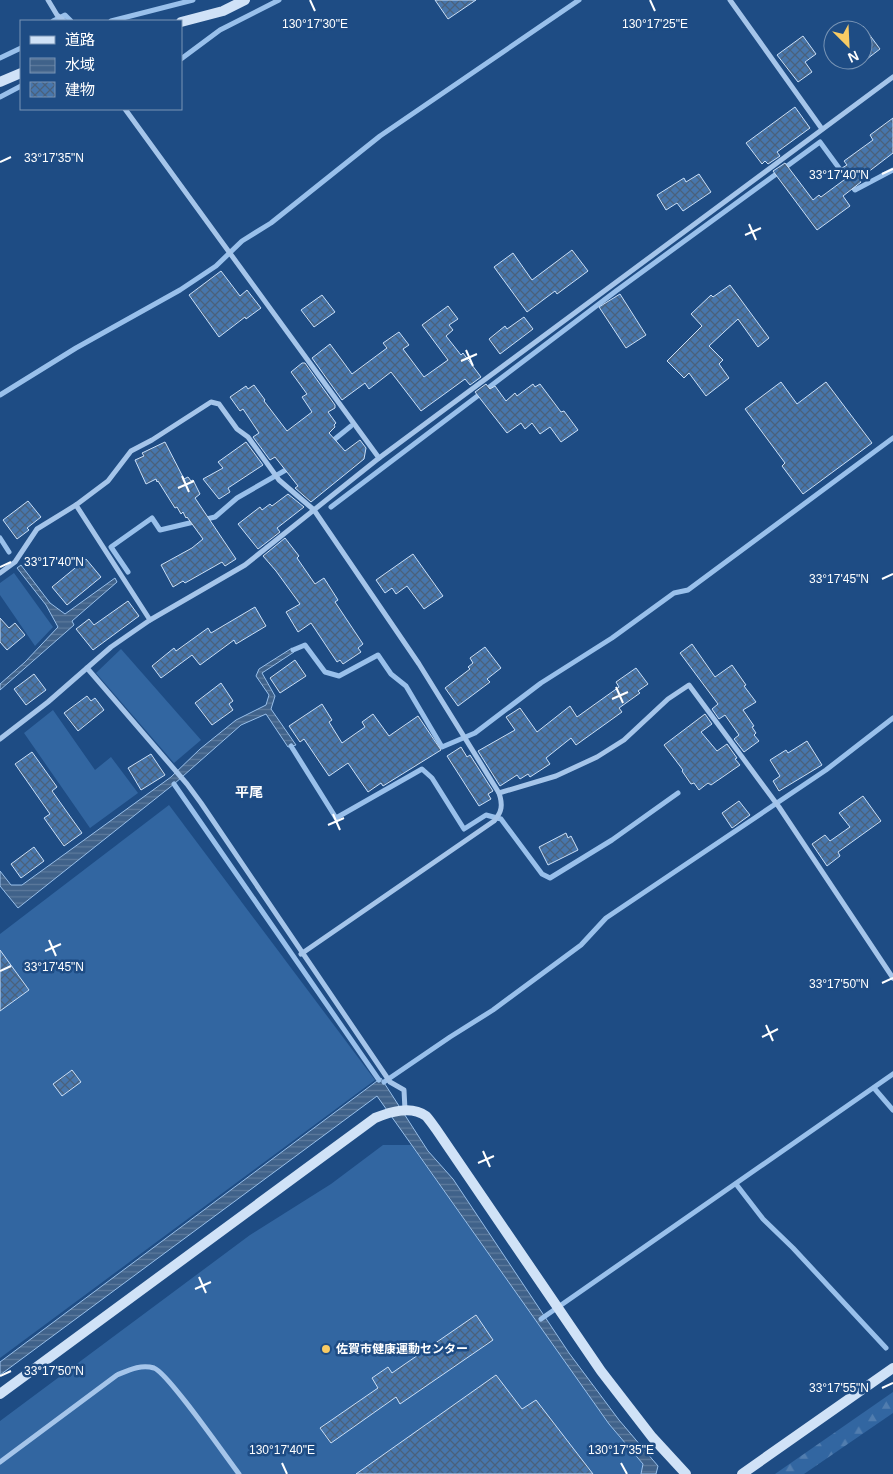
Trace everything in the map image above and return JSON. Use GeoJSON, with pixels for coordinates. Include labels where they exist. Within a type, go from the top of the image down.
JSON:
{"type":"FeatureCollection","features":[{"type":"Feature","properties":{"kind":"street"},"geometry":{"type":"LineString","coordinates":[[48,0],[57,15],[63,20]]}},
{"type":"Feature","properties":{"kind":"street"},"geometry":{"type":"LineString","coordinates":[[182,22],[223,11],[245,0]]}},
{"type":"Feature","properties":{"kind":"street"},"geometry":{"type":"LineString","coordinates":[[730,0],[822,129]]}},
{"type":"Feature","properties":{"kind":"street"},"geometry":{"type":"LineString","coordinates":[[0,82],[20,73]]}},
{"type":"Feature","properties":{"kind":"street"},"geometry":{"type":"LineString","coordinates":[[0,739],[48,702],[111,647],[150,620],[245,565],[378,458],[893,77]]}},
{"type":"Feature","properties":{"kind":"street"},"geometry":{"type":"LineString","coordinates":[[126,110],[378,458]]}},
{"type":"Feature","properties":{"kind":"street"},"geometry":{"type":"LineString","coordinates":[[0,573],[15,562],[37,529],[76,505],[108,481],[131,451],[152,440],[211,402],[219,404],[238,429],[248,437],[279,480],[314,510],[420,664],[499,793],[502,802],[501,814],[494,821],[301,954]]}},
{"type":"Feature","properties":{"kind":"street"},"geometry":{"type":"LineString","coordinates":[[76,505],[150,620]]}},
{"type":"Feature","properties":{"kind":"street"},"geometry":{"type":"LineString","coordinates":[[87,668],[201,803],[301,954],[390,1082],[404,1090],[405,1110]]}},
{"type":"Feature","properties":{"kind":"street"},"geometry":{"type":"LineString","coordinates":[[499,793],[556,776],[597,757],[624,740],[668,699],[689,685],[779,806],[893,978]]}},
{"type":"Feature","properties":{"kind":"street"},"geometry":{"type":"LineString","coordinates":[[0,730],[5,735]]}},
{"type":"Feature","properties":{"kind":"street"},"geometry":{"type":"LineString","coordinates":[[0,1394],[375,1118],[405,1110],[425,1115],[436,1129],[600,1371],[652,1437],[686,1474]]}},
{"type":"Feature","properties":{"kind":"street"},"geometry":{"type":"LineString","coordinates":[[0,1462],[117,1375],[135,1367],[155,1368],[171,1382],[239,1474]]}},
{"type":"Feature","properties":{"kind":"street"},"geometry":{"type":"LineString","coordinates":[[742,1474],[893,1368]]}},
{"type":"Feature","properties":{"kind":"green space"},"geometry":{"type":"Polygon","coordinates":[[[14,573],[53,627],[35,646],[0,595],[0,583],[14,573]]]}},
{"type":"Feature","properties":{"kind":"green space"},"geometry":{"type":"Polygon","coordinates":[[[121,649],[201,740],[174,763],[96,673],[121,649]]]}},
{"type":"Feature","properties":{"kind":"green space"},"geometry":{"type":"Polygon","coordinates":[[[53,710],[95,770],[111,757],[138,793],[90,828],[24,733],[53,710]]]}},
{"type":"Feature","properties":{"kind":"green space"},"geometry":{"type":"Polygon","coordinates":[[[169,805],[375,1080],[0,1358],[0,934],[169,805]]]}},
{"type":"Feature","properties":{"kind":"green space","name":"佐賀市健康運動センター"},"geometry":{"type":"Polygon","coordinates":[[[383,1145],[411,1145],[609,1424],[643,1464],[641,1474],[0,1474],[0,1421],[250,1235],[331,1184],[383,1145]]]}},
{"type":"Feature","properties":{"kind":"green space"},"geometry":{"type":"Polygon","coordinates":[[[893,1392],[893,1413],[804,1474],[775,1474],[893,1392]]]}},
{"type":"Feature","properties":{"kind":"water"},"geometry":{"type":"Polygon","coordinates":[[[21,565],[50,603],[65,614],[115,578],[117,582],[72,621],[74,625],[0,690],[0,684],[25,662],[58,627],[46,605],[17,568],[21,565]]]}},
{"type":"Feature","properties":{"kind":"water"},"geometry":{"type":"Polygon","coordinates":[[[292,648],[294,652],[262,673],[275,696],[271,709],[296,745],[288,747],[266,714],[241,725],[174,784],[18,908],[0,886],[0,871],[11,885],[22,885],[171,777],[200,749],[236,720],[266,705],[269,695],[256,676],[259,669],[292,648]]]}},
{"type":"Feature","properties":{"kind":"water"},"geometry":{"type":"Polygon","coordinates":[[[381,1078],[428,1151],[453,1179],[569,1353],[619,1420],[658,1466],[656,1474],[641,1474],[643,1464],[609,1424],[377,1096],[0,1375],[0,1362],[381,1078]]]}},
{"type":"Feature","properties":{"kind":"building"},"geometry":{"type":"Polygon","coordinates":[[[435,0],[476,0],[448,19],[435,0]]]}},
{"type":"Feature","properties":{"kind":"building"},"geometry":{"type":"Polygon","coordinates":[[[803,36],[816,54],[805,62],[812,72],[798,82],[777,55],[803,36]]]}},
{"type":"Feature","properties":{"kind":"building"},"geometry":{"type":"Polygon","coordinates":[[[873,40],[880,49],[873,54],[873,40]]]}},
{"type":"Feature","properties":{"kind":"building"},"geometry":{"type":"Polygon","coordinates":[[[795,107],[810,128],[777,152],[780,156],[768,164],[765,161],[762,164],[746,143],[795,107]]]}},
{"type":"Feature","properties":{"kind":"building"},"geometry":{"type":"Polygon","coordinates":[[[893,118],[893,153],[859,179],[861,182],[843,196],[850,206],[817,230],[773,171],[785,163],[813,200],[819,195],[821,197],[848,177],[842,168],[847,165],[844,161],[873,140],[870,135],[893,118]]]}},
{"type":"Feature","properties":{"kind":"building"},"geometry":{"type":"Polygon","coordinates":[[[699,174],[711,192],[683,211],[677,203],[666,210],[657,195],[684,178],[686,182],[699,174]]]}},
{"type":"Feature","properties":{"kind":"building"},"geometry":{"type":"Polygon","coordinates":[[[572,250],[588,271],[557,294],[555,291],[527,312],[494,267],[513,253],[532,280],[572,250]]]}},
{"type":"Feature","properties":{"kind":"building"},"geometry":{"type":"Polygon","coordinates":[[[221,271],[240,296],[247,290],[261,308],[246,319],[245,317],[219,337],[189,295],[221,271]]]}},
{"type":"Feature","properties":{"kind":"building"},"geometry":{"type":"Polygon","coordinates":[[[730,285],[769,338],[758,347],[738,319],[709,346],[723,360],[719,364],[729,378],[706,396],[689,373],[684,378],[667,361],[702,326],[691,314],[711,295],[713,297],[730,285]]]}},
{"type":"Feature","properties":{"kind":"building"},"geometry":{"type":"Polygon","coordinates":[[[620,294],[646,335],[626,348],[599,307],[620,294]]]}},
{"type":"Feature","properties":{"kind":"building"},"geometry":{"type":"Polygon","coordinates":[[[322,295],[335,312],[314,327],[301,310],[322,295]]]}},
{"type":"Feature","properties":{"kind":"building"},"geometry":{"type":"Polygon","coordinates":[[[448,306],[458,319],[449,325],[453,330],[446,336],[461,355],[463,353],[481,377],[470,385],[465,379],[421,411],[391,372],[369,389],[365,383],[342,400],[312,358],[330,344],[352,374],[387,348],[383,343],[399,332],[409,345],[403,349],[424,377],[448,360],[422,325],[448,306]]]}},
{"type":"Feature","properties":{"kind":"building"},"geometry":{"type":"Polygon","coordinates":[[[524,317],[533,329],[500,354],[489,339],[505,326],[507,329],[524,317]]]}},
{"type":"Feature","properties":{"kind":"building"},"geometry":{"type":"Polygon","coordinates":[[[302,363],[305,363],[335,405],[335,408],[328,412],[336,423],[329,433],[345,451],[360,440],[366,448],[364,459],[311,502],[295,488],[298,486],[275,457],[270,460],[253,437],[259,433],[243,409],[240,411],[230,397],[246,386],[248,389],[254,385],[287,431],[312,412],[302,397],[307,394],[291,372],[302,363]]]}},
{"type":"Feature","properties":{"kind":"building"},"geometry":{"type":"Polygon","coordinates":[[[781,382],[797,404],[826,382],[872,443],[803,494],[782,466],[785,463],[745,409],[781,382]]]}},
{"type":"Feature","properties":{"kind":"building"},"geometry":{"type":"Polygon","coordinates":[[[486,384],[490,389],[495,386],[506,401],[515,393],[517,396],[533,384],[535,387],[540,384],[561,412],[564,411],[578,430],[561,442],[550,427],[540,434],[532,423],[525,429],[521,423],[507,433],[475,392],[486,384]]]}},
{"type":"Feature","properties":{"kind":"building"},"geometry":{"type":"Polygon","coordinates":[[[165,442],[184,479],[188,477],[191,481],[193,480],[200,494],[195,498],[236,559],[225,566],[222,562],[185,583],[183,581],[173,587],[161,565],[192,548],[203,539],[183,512],[181,514],[177,507],[175,508],[156,479],[146,484],[135,460],[144,456],[142,453],[165,442]]]}},
{"type":"Feature","properties":{"kind":"building"},"geometry":{"type":"Polygon","coordinates":[[[246,442],[263,465],[228,488],[230,492],[219,499],[203,479],[223,468],[218,462],[246,442]]]}},
{"type":"Feature","properties":{"kind":"building"},"geometry":{"type":"Polygon","coordinates":[[[288,494],[304,507],[277,528],[280,532],[258,549],[238,524],[260,507],[262,510],[270,504],[272,506],[288,494]]]}},
{"type":"Feature","properties":{"kind":"building"},"geometry":{"type":"Polygon","coordinates":[[[28,501],[41,517],[17,539],[3,520],[28,501]]]}},
{"type":"Feature","properties":{"kind":"building"},"geometry":{"type":"Polygon","coordinates":[[[285,538],[299,556],[297,558],[315,584],[324,578],[338,600],[335,602],[363,644],[358,648],[361,652],[343,664],[340,660],[337,662],[311,623],[298,632],[286,612],[300,604],[263,556],[285,538]]]}},
{"type":"Feature","properties":{"kind":"building"},"geometry":{"type":"Polygon","coordinates":[[[413,554],[443,596],[424,609],[407,586],[396,594],[392,588],[385,593],[376,580],[413,554]]]}},
{"type":"Feature","properties":{"kind":"building"},"geometry":{"type":"Polygon","coordinates":[[[86,559],[101,577],[67,605],[52,587],[86,559]]]}},
{"type":"Feature","properties":{"kind":"building"},"geometry":{"type":"Polygon","coordinates":[[[128,601],[139,616],[93,650],[76,629],[89,619],[94,625],[128,601]]]}},
{"type":"Feature","properties":{"kind":"building"},"geometry":{"type":"Polygon","coordinates":[[[255,607],[266,626],[236,644],[234,640],[200,665],[192,655],[161,678],[152,666],[174,648],[176,651],[208,628],[211,633],[255,607]]]}},
{"type":"Feature","properties":{"kind":"building"},"geometry":{"type":"Polygon","coordinates":[[[0,618],[9,628],[15,623],[25,635],[7,650],[0,642],[0,618]]]}},
{"type":"Feature","properties":{"kind":"building"},"geometry":{"type":"Polygon","coordinates":[[[692,644],[715,677],[732,665],[756,702],[743,710],[754,726],[752,727],[756,733],[754,735],[759,741],[744,752],[734,739],[739,735],[725,715],[719,719],[712,709],[718,704],[680,653],[692,644]]]}},
{"type":"Feature","properties":{"kind":"building"},"geometry":{"type":"Polygon","coordinates":[[[485,647],[501,668],[487,679],[490,682],[458,706],[445,688],[470,669],[468,667],[473,663],[470,658],[485,647]]]}},
{"type":"Feature","properties":{"kind":"building"},"geometry":{"type":"Polygon","coordinates":[[[295,660],[306,676],[280,693],[270,678],[295,660]]]}},
{"type":"Feature","properties":{"kind":"building"},"geometry":{"type":"Polygon","coordinates":[[[636,668],[648,684],[638,691],[640,693],[619,708],[622,712],[576,745],[571,738],[546,758],[550,764],[530,777],[528,774],[520,779],[517,775],[500,786],[478,751],[515,730],[506,717],[520,708],[537,732],[570,706],[577,717],[619,687],[616,682],[636,668]]]}},
{"type":"Feature","properties":{"kind":"building"},"geometry":{"type":"Polygon","coordinates":[[[34,674],[46,690],[26,705],[14,689],[34,674]]]}},
{"type":"Feature","properties":{"kind":"building"},"geometry":{"type":"Polygon","coordinates":[[[221,683],[233,701],[229,704],[233,710],[212,725],[195,703],[221,683]]]}},
{"type":"Feature","properties":{"kind":"building"},"geometry":{"type":"Polygon","coordinates":[[[87,696],[91,701],[95,698],[104,710],[78,731],[64,713],[87,696]]]}},
{"type":"Feature","properties":{"kind":"building"},"geometry":{"type":"Polygon","coordinates":[[[322,704],[332,720],[329,722],[342,743],[365,727],[362,722],[373,714],[389,736],[418,716],[441,750],[383,786],[381,783],[368,792],[348,763],[329,776],[304,739],[300,742],[289,726],[322,704]]]}},
{"type":"Feature","properties":{"kind":"building"},"geometry":{"type":"Polygon","coordinates":[[[705,714],[712,724],[701,732],[717,751],[727,744],[740,765],[711,785],[708,783],[699,790],[694,783],[691,784],[664,745],[705,714]]]}},
{"type":"Feature","properties":{"kind":"building"},"geometry":{"type":"Polygon","coordinates":[[[807,741],[822,765],[779,791],[773,781],[780,776],[770,760],[786,750],[788,753],[807,741]]]}},
{"type":"Feature","properties":{"kind":"building"},"geometry":{"type":"Polygon","coordinates":[[[461,747],[467,757],[470,755],[493,791],[488,794],[491,799],[479,806],[447,756],[461,747]]]}},
{"type":"Feature","properties":{"kind":"building"},"geometry":{"type":"Polygon","coordinates":[[[32,752],[57,787],[52,791],[82,833],[64,846],[44,818],[50,814],[15,764],[32,752]]]}},
{"type":"Feature","properties":{"kind":"building"},"geometry":{"type":"Polygon","coordinates":[[[151,754],[165,775],[141,790],[128,768],[151,754]]]}},
{"type":"Feature","properties":{"kind":"building"},"geometry":{"type":"Polygon","coordinates":[[[863,796],[881,821],[838,852],[840,856],[827,866],[812,844],[825,835],[830,841],[850,827],[839,813],[863,796]]]}},
{"type":"Feature","properties":{"kind":"building"},"geometry":{"type":"Polygon","coordinates":[[[739,801],[750,815],[732,828],[722,813],[739,801]]]}},
{"type":"Feature","properties":{"kind":"building"},"geometry":{"type":"Polygon","coordinates":[[[566,833],[568,838],[571,836],[578,850],[548,865],[539,847],[566,833]]]}},
{"type":"Feature","properties":{"kind":"building"},"geometry":{"type":"Polygon","coordinates":[[[34,847],[44,861],[21,878],[11,864],[34,847]]]}},
{"type":"Feature","properties":{"kind":"building"},"geometry":{"type":"Polygon","coordinates":[[[0,950],[29,990],[0,1011],[0,950]]]}},
{"type":"Feature","properties":{"kind":"building"},"geometry":{"type":"Polygon","coordinates":[[[72,1070],[81,1082],[62,1096],[53,1084],[72,1070]]]}},
{"type":"Feature","properties":{"kind":"building"},"geometry":{"type":"Polygon","coordinates":[[[476,1315],[493,1340],[400,1404],[396,1397],[331,1443],[320,1428],[378,1388],[372,1378],[388,1367],[392,1373],[476,1315]]]}},
{"type":"Feature","properties":{"kind":"building"},"geometry":{"type":"Polygon","coordinates":[[[496,1375],[522,1409],[536,1400],[593,1474],[356,1474],[496,1375]]]}},
{"type":"Feature","properties":{"kind":"waterway"},"geometry":{"type":"LineString","coordinates":[[115,20],[193,0]]}},
{"type":"Feature","properties":{"kind":"waterway"},"geometry":{"type":"LineString","coordinates":[[182,58],[220,30],[279,0]]}},
{"type":"Feature","properties":{"kind":"waterway"},"geometry":{"type":"LineString","coordinates":[[0,395],[76,348],[180,290],[216,266],[242,241],[271,223],[380,136],[579,0]]}},
{"type":"Feature","properties":{"kind":"waterway"},"geometry":{"type":"LineString","coordinates":[[55,20],[65,15],[70,20]]}},
{"type":"Feature","properties":{"kind":"waterway"},"geometry":{"type":"LineString","coordinates":[[0,58],[20,48]]}},
{"type":"Feature","properties":{"kind":"waterway"},"geometry":{"type":"LineString","coordinates":[[0,97],[20,87]]}},
{"type":"Feature","properties":{"kind":"waterway"},"geometry":{"type":"LineString","coordinates":[[331,507],[616,291],[820,142],[855,190],[893,170]]}},
{"type":"Feature","properties":{"kind":"waterway"},"geometry":{"type":"LineString","coordinates":[[330,443],[351,426]]}},
{"type":"Feature","properties":{"kind":"waterway"},"geometry":{"type":"LineString","coordinates":[[293,650],[305,645],[325,672],[339,676],[378,655],[391,674],[406,686],[442,747],[475,733],[541,683],[612,638],[674,593],[688,590],[893,438]]}},
{"type":"Feature","properties":{"kind":"waterway"},"geometry":{"type":"LineString","coordinates":[[128,572],[111,547],[152,518],[160,530],[215,517],[237,498],[291,467]]}},
{"type":"Feature","properties":{"kind":"waterway"},"geometry":{"type":"LineString","coordinates":[[0,538],[9,552]]}},
{"type":"Feature","properties":{"kind":"waterway"},"geometry":{"type":"LineString","coordinates":[[384,1082],[493,1010],[581,945],[606,918],[826,770],[893,718]]}},
{"type":"Feature","properties":{"kind":"waterway"},"geometry":{"type":"LineString","coordinates":[[291,746],[336,818],[422,769],[432,778],[464,829],[486,815],[501,819],[542,874],[550,878],[612,840],[678,793]]}},
{"type":"Feature","properties":{"kind":"waterway"},"geometry":{"type":"LineString","coordinates":[[174,784],[379,1080]]}},
{"type":"Feature","properties":{"kind":"waterway"},"geometry":{"type":"LineString","coordinates":[[541,1319],[893,1074]]}},
{"type":"Feature","properties":{"kind":"waterway"},"geometry":{"type":"LineString","coordinates":[[874,1088],[893,1110]]}},
{"type":"Feature","properties":{"kind":"waterway"},"geometry":{"type":"LineString","coordinates":[[736,1184],[763,1219],[793,1248],[886,1348]]}},
{"type":"Feature","properties":{"kind":"place","name":"佐賀市健康運動センター"},"geometry":{"type":"Point","coordinates":[326,1349]}},
{"type":"Feature","properties":{"kind":"district","name":"平尾"},"geometry":{"type":"Point","coordinates":[249,792]}}]}
